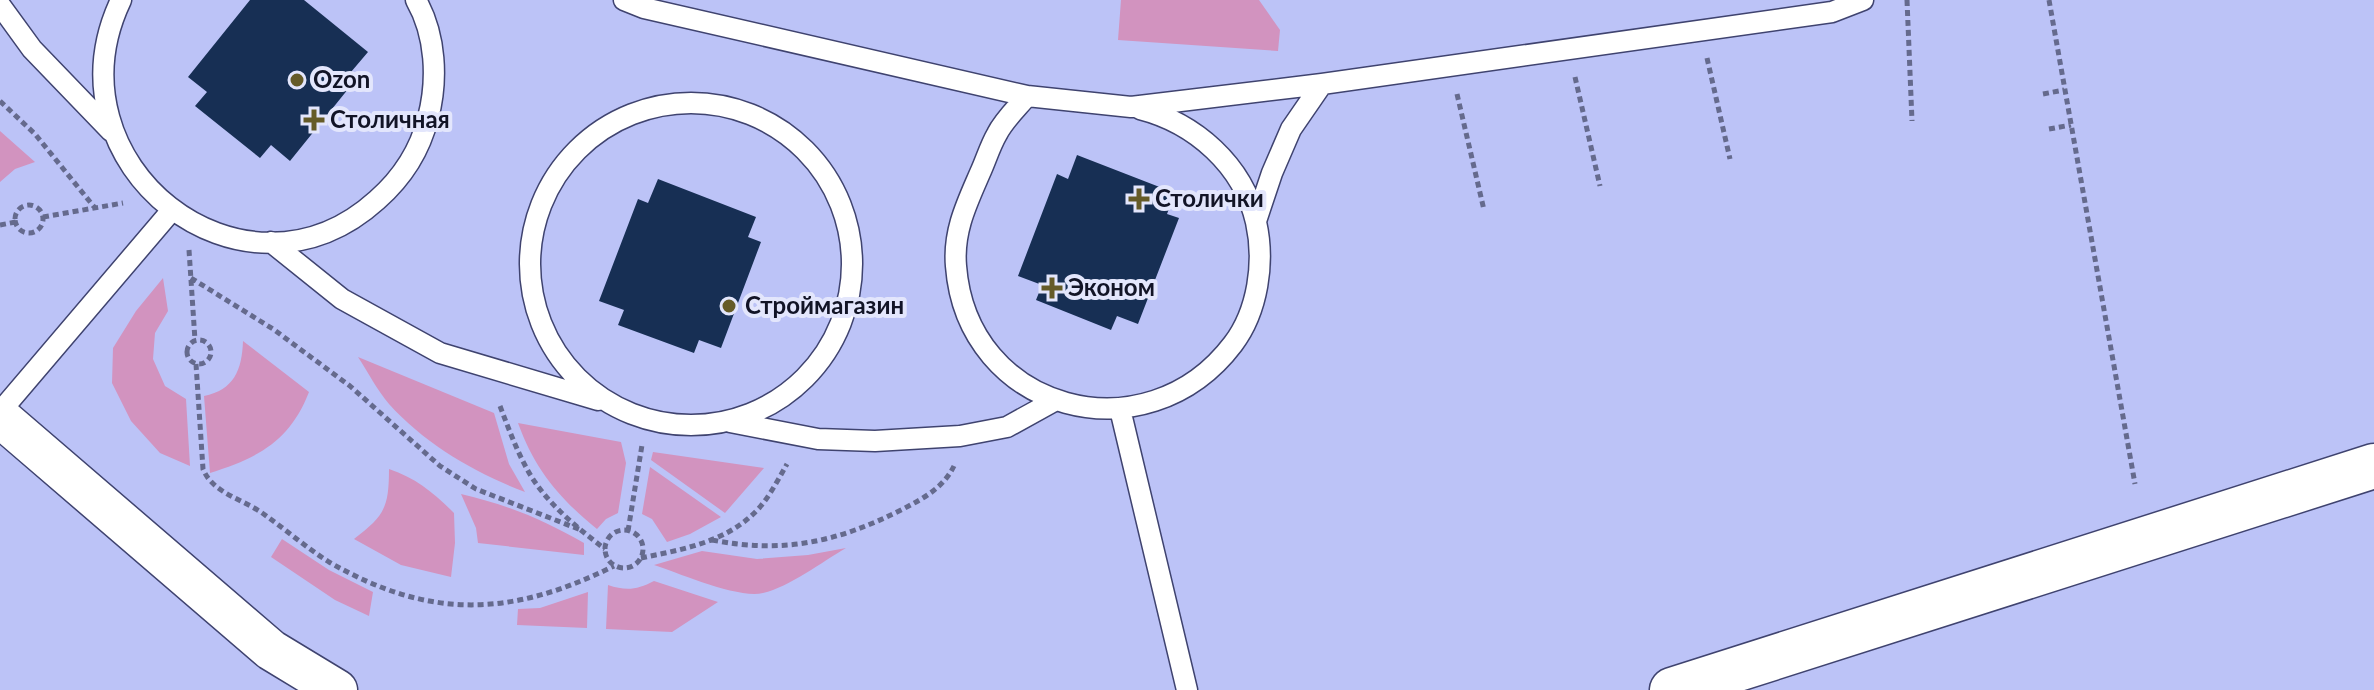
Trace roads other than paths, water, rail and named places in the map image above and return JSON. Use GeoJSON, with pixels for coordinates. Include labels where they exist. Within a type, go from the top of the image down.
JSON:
{"type":"FeatureCollection","features":[{"type":"Feature","properties":{"kind":"street"},"geometry":{"type":"LineString","coordinates":[[0,415],[271,650],[337,690]]}},
{"type":"Feature","properties":{"kind":"street"},"geometry":{"type":"LineString","coordinates":[[1672,690],[2374,466]]}},
{"type":"Feature","properties":{"kind":"lane"},"geometry":{"type":"LineString","coordinates":[[121,0],[108,34],[103,68],[105,102],[114,134],[129,164],[150,191],[172,210],[206,229],[237,239],[271,242],[305,238],[337,227],[366,210],[391,187],[411,162],[425,132],[433,101],[434,69],[430,37],[416,0]]}},
{"type":"Feature","properties":{"kind":"lane"},"geometry":{"type":"LineString","coordinates":[[624,0],[644,8],[1027,96],[1131,107],[1173,121],[1210,145],[1231,167],[1246,193],[1256,221],[1260,251],[1258,281],[1251,310],[1238,337],[1220,361],[1172,396],[1144,406],[1120,409],[1085,408],[1056,400],[1029,388],[1005,369],[985,347],[970,322],[960,293],[956,264],[957,234],[965,205],[998,132],[1027,96]]}},
{"type":"Feature","properties":{"kind":"lane"},"geometry":{"type":"LineString","coordinates":[[1131,107],[1322,84],[1832,12],[1863,0]]}},
{"type":"Feature","properties":{"kind":"lane"},"geometry":{"type":"LineString","coordinates":[[0,5],[32,49],[114,134]]}},
{"type":"Feature","properties":{"kind":"lane"},"geometry":{"type":"LineString","coordinates":[[1256,221],[1291,129],[1322,84]]}},
{"type":"Feature","properties":{"kind":"lane"},"geometry":{"type":"LineString","coordinates":[[271,242],[342,299],[440,353],[608,403],[637,417],[667,424],[699,426],[730,422],[760,411],[788,394],[811,374],[830,348],[843,320],[851,289],[853,257],[848,226],[837,196],[821,169],[800,145],[775,126],[746,113],[715,105],[684,103],[653,108],[623,118],[595,134],[572,155],[553,181],[539,210],[532,240],[530,272],[535,303],[545,333],[562,360],[583,384],[608,403]]}},
{"type":"Feature","properties":{"kind":"lane"},"geometry":{"type":"LineString","coordinates":[[0,415],[172,210]]}},
{"type":"Feature","properties":{"kind":"lane"},"geometry":{"type":"LineString","coordinates":[[730,422],[818,439],[875,441],[960,436],[1007,427],[1056,400]]}},
{"type":"Feature","properties":{"kind":"lane"},"geometry":{"type":"LineString","coordinates":[[1120,409],[1187,690]]}},
{"type":"Feature","properties":{"kind":"place","name":"Ozon"},"geometry":{"type":"Point","coordinates":[297,80]}},
{"type":"Feature","properties":{"kind":"place","name":"Столичная"},"geometry":{"type":"Point","coordinates":[314,120]}},
{"type":"Feature","properties":{"kind":"place","name":"Столички"},"geometry":{"type":"Point","coordinates":[1139,199]}},
{"type":"Feature","properties":{"kind":"place","name":"Эконом"},"geometry":{"type":"Point","coordinates":[1052,288]}},
{"type":"Feature","properties":{"kind":"place","name":"Строймагазин"},"geometry":{"type":"Point","coordinates":[729,306]}}]}
